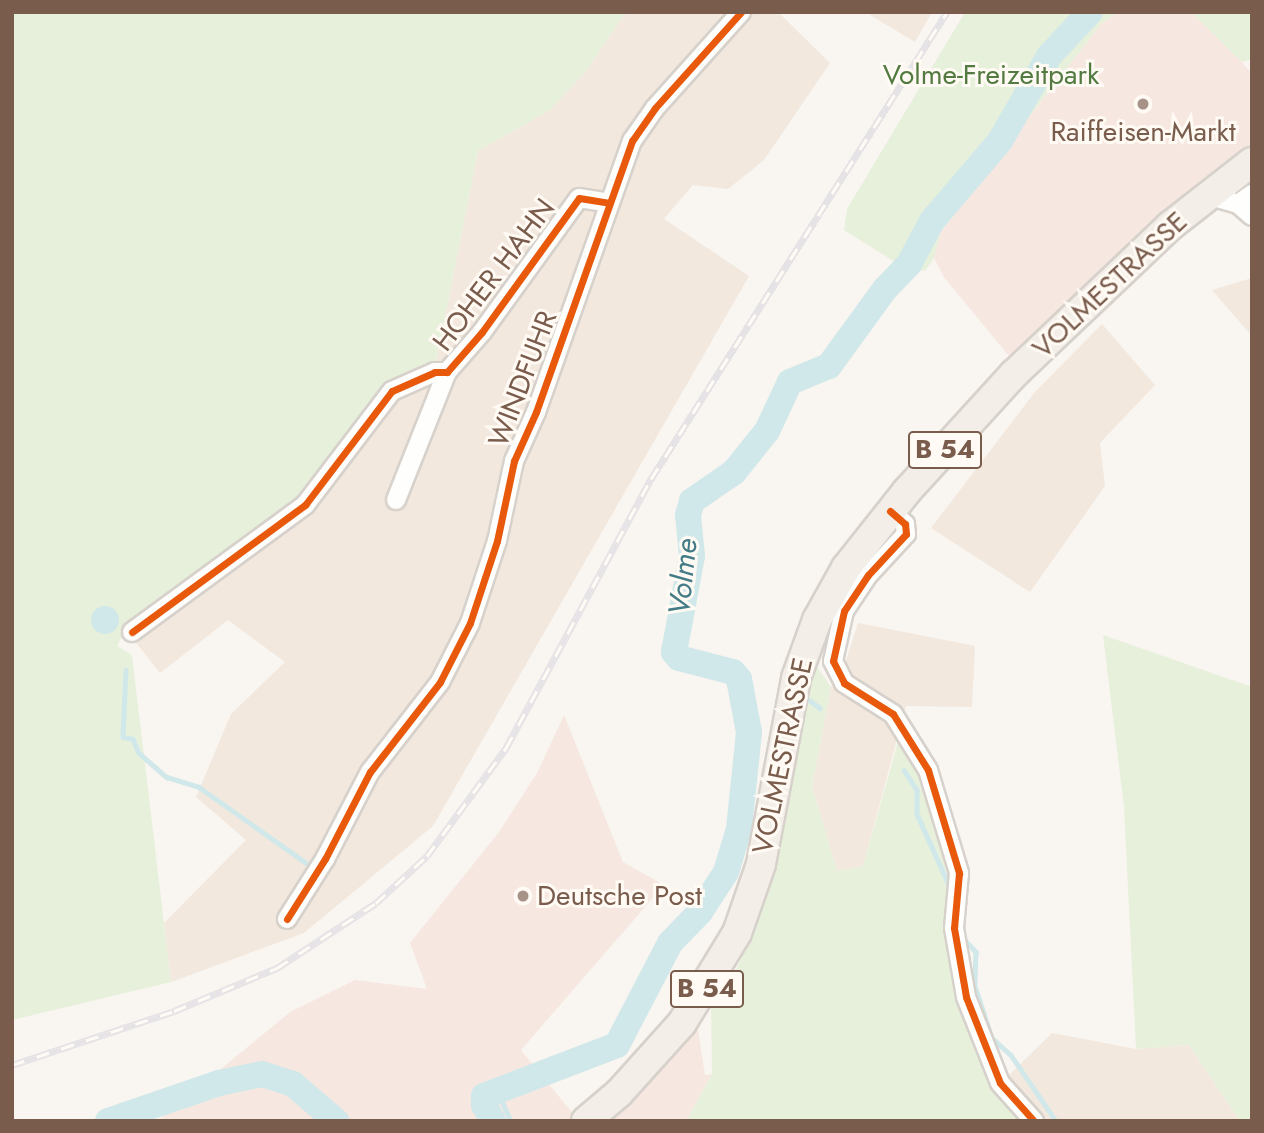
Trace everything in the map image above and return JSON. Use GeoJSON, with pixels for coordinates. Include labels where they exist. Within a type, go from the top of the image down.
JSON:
{"type":"FeatureCollection","features":[{"type":"Feature","properties":{"kind":"main road","name":"VOLMESTRASSE"},"geometry":{"type":"LineString","coordinates":[[586,1121],[619,1093],[682,1023],[737,933],[761,864],[784,726],[806,648],[846,568],[890,512],[1014,374],[1207,195],[1252,162]]}},
{"type":"Feature","properties":{"kind":"street","name":"WINDFUHR"},"geometry":{"type":"LineString","coordinates":[[287,919],[325,859],[370,772],[440,682],[470,623],[497,541],[514,461],[640,127],[741,12]]}},
{"type":"Feature","properties":{"kind":"street","name":"VOLMESTRASSE"},"geometry":{"type":"LineString","coordinates":[[1207,195],[1245,199]]}},
{"type":"Feature","properties":{"kind":"street","name":"HOHER HAHN"},"geometry":{"type":"LineString","coordinates":[[396,500],[447,372],[482,332],[579,198],[610,203]]}},
{"type":"Feature","properties":{"kind":"street"},"geometry":{"type":"LineString","coordinates":[[1245,199],[1252,216]]}},
{"type":"Feature","properties":{"kind":"street","name":"HOHER HAHN"},"geometry":{"type":"LineString","coordinates":[[132,632],[305,505],[392,391],[435,372],[447,372]]}},
{"type":"Feature","properties":{"kind":"street"},"geometry":{"type":"LineString","coordinates":[[890,512],[905,524],[906,534],[867,575],[844,611],[833,661],[844,683],[893,714],[928,770],[959,873],[954,928],[966,997],[1000,1083],[1034,1121]]}},
{"type":"Feature","properties":{"kind":"shaded area"},"geometry":{"type":"Polygon","coordinates":[[[626,12],[778,12],[830,63],[764,160],[728,189],[693,185],[664,219],[749,276],[433,826],[304,933],[171,982],[164,923],[246,840],[196,797],[231,714],[285,662],[228,620],[160,673],[126,630],[340,448],[405,374],[436,362],[478,151],[550,110],[586,71],[626,12]]]}},
{"type":"Feature","properties":{"kind":"shaded area"},"geometry":{"type":"Polygon","coordinates":[[[865,12],[932,12],[915,42],[865,12]]]}},
{"type":"Feature","properties":{"kind":"shaded area"},"geometry":{"type":"Polygon","coordinates":[[[1118,12],[1191,12],[1242,62],[1252,74],[1252,147],[1184,195],[1012,360],[944,277],[934,258],[941,231],[1101,24],[1118,12]]]}},
{"type":"Feature","properties":{"kind":"shaded area"},"geometry":{"type":"Polygon","coordinates":[[[1252,278],[1252,336],[1212,290],[1252,278]]]}},
{"type":"Feature","properties":{"kind":"shaded area"},"geometry":{"type":"Polygon","coordinates":[[[1102,324],[1155,385],[1100,443],[1105,486],[1030,592],[931,528],[1035,392],[1102,324]]]}},
{"type":"Feature","properties":{"kind":"shaded area"},"geometry":{"type":"Polygon","coordinates":[[[858,623],[975,646],[972,707],[906,706],[863,866],[837,871],[812,787],[831,687],[844,667],[858,623]]]}},
{"type":"Feature","properties":{"kind":"shaded area"},"geometry":{"type":"Polygon","coordinates":[[[564,715],[623,862],[664,885],[521,1050],[579,1121],[158,1121],[290,1012],[355,980],[427,989],[410,943],[499,832],[537,773],[564,715]]]}},
{"type":"Feature","properties":{"kind":"shaded area"},"geometry":{"type":"Polygon","coordinates":[[[697,1023],[705,1075],[712,1074],[686,1121],[603,1121],[697,1023]]]}},
{"type":"Feature","properties":{"kind":"shaded area"},"geometry":{"type":"Polygon","coordinates":[[[1052,1033],[1136,1049],[1189,1045],[1240,1121],[1042,1121],[1005,1079],[1052,1033]]]}},
{"type":"Feature","properties":{"kind":"green space"},"geometry":{"type":"Polygon","coordinates":[[[12,12],[626,12],[586,71],[550,110],[478,151],[436,362],[405,374],[290,508],[126,629],[117,646],[132,655],[171,982],[12,1020],[12,12]]]}},
{"type":"Feature","properties":{"kind":"green space","name":"Volme-Freizeitpark"},"geometry":{"type":"Polygon","coordinates":[[[965,12],[1118,12],[1101,24],[941,231],[934,258],[925,271],[903,267],[844,230],[847,209],[965,12]]]}},
{"type":"Feature","properties":{"kind":"green space"},"geometry":{"type":"Polygon","coordinates":[[[1191,12],[1252,12],[1252,59],[1242,62],[1191,12]]]}},
{"type":"Feature","properties":{"kind":"green space"},"geometry":{"type":"Polygon","coordinates":[[[1103,635],[1252,687],[1252,1121],[1240,1121],[1189,1045],[1136,1049],[1124,808],[1103,635]]]}},
{"type":"Feature","properties":{"kind":"green space"},"geometry":{"type":"Polygon","coordinates":[[[814,662],[831,687],[812,787],[837,871],[863,866],[899,738],[916,764],[945,851],[948,934],[961,999],[1026,1121],[686,1121],[712,1074],[711,1005],[737,968],[760,913],[779,848],[795,734],[814,662]]]}},
{"type":"Feature","properties":{"kind":"water"},"geometry":{"type":"Polygon","coordinates":[[[105,606],[115,610],[119,620],[115,630],[105,634],[95,630],[91,620],[95,610],[105,606]]]}},
{"type":"Feature","properties":{"kind":"waterway","name":"Volme"},"geometry":{"type":"LineString","coordinates":[[493,1121],[484,1105],[484,1096],[617,1045],[670,943],[700,912],[726,872],[739,829],[749,732],[739,679],[733,672],[679,658],[674,652],[692,556],[688,515],[692,501],[734,472],[767,431],[790,382],[829,366],[885,289],[909,264],[932,221],[1000,141],[1049,56],[1090,12]]}},
{"type":"Feature","properties":{"kind":"waterway"},"geometry":{"type":"LineString","coordinates":[[126,670],[123,737],[133,739],[139,753],[167,777],[199,787],[309,865]]}},
{"type":"Feature","properties":{"kind":"waterway"},"geometry":{"type":"LineString","coordinates":[[804,696],[820,708]]}},
{"type":"Feature","properties":{"kind":"waterway"},"geometry":{"type":"LineString","coordinates":[[904,770],[917,790],[917,814],[950,887]]}},
{"type":"Feature","properties":{"kind":"waterway"},"geometry":{"type":"LineString","coordinates":[[964,939],[976,952],[975,986],[992,1038],[1011,1055],[1056,1121]]}},
{"type":"Feature","properties":{"kind":"waterway","name":"Volme"},"geometry":{"type":"LineString","coordinates":[[108,1121],[219,1083],[262,1074],[293,1084],[336,1121]]}},
{"type":"Feature","properties":{"kind":"waterway"},"geometry":{"type":"LineString","coordinates":[[497,1090],[511,1121]]}},
{"type":"Feature","properties":{"kind":"railway"},"geometry":{"type":"LineString","coordinates":[[12,1065],[174,1011],[277,968],[376,903],[427,856],[506,748],[651,479],[947,12]]}},
{"type":"Feature","properties":{"kind":"cycle path"},"geometry":{"type":"LineString","coordinates":[[287,919],[325,859],[370,772],[440,682],[470,623],[497,541],[514,461],[536,412],[632,141],[655,108],[741,12]]}},
{"type":"Feature","properties":{"kind":"cycle path"},"geometry":{"type":"LineString","coordinates":[[132,632],[305,505],[392,391],[435,372],[447,372],[482,332],[579,198],[610,203]]}},
{"type":"Feature","properties":{"kind":"cycle path"},"geometry":{"type":"LineString","coordinates":[[890,511],[905,524],[906,534],[868,575],[844,611],[833,661],[844,683],[893,714],[928,770],[959,873],[954,928],[966,997],[1000,1083],[1034,1121]]}},
{"type":"Feature","properties":{"kind":"place","name":"Raiffeisen-Markt"},"geometry":{"type":"Point","coordinates":[1143,104]}},
{"type":"Feature","properties":{"kind":"place","name":"Deutsche Post"},"geometry":{"type":"Point","coordinates":[523,896]}}]}
